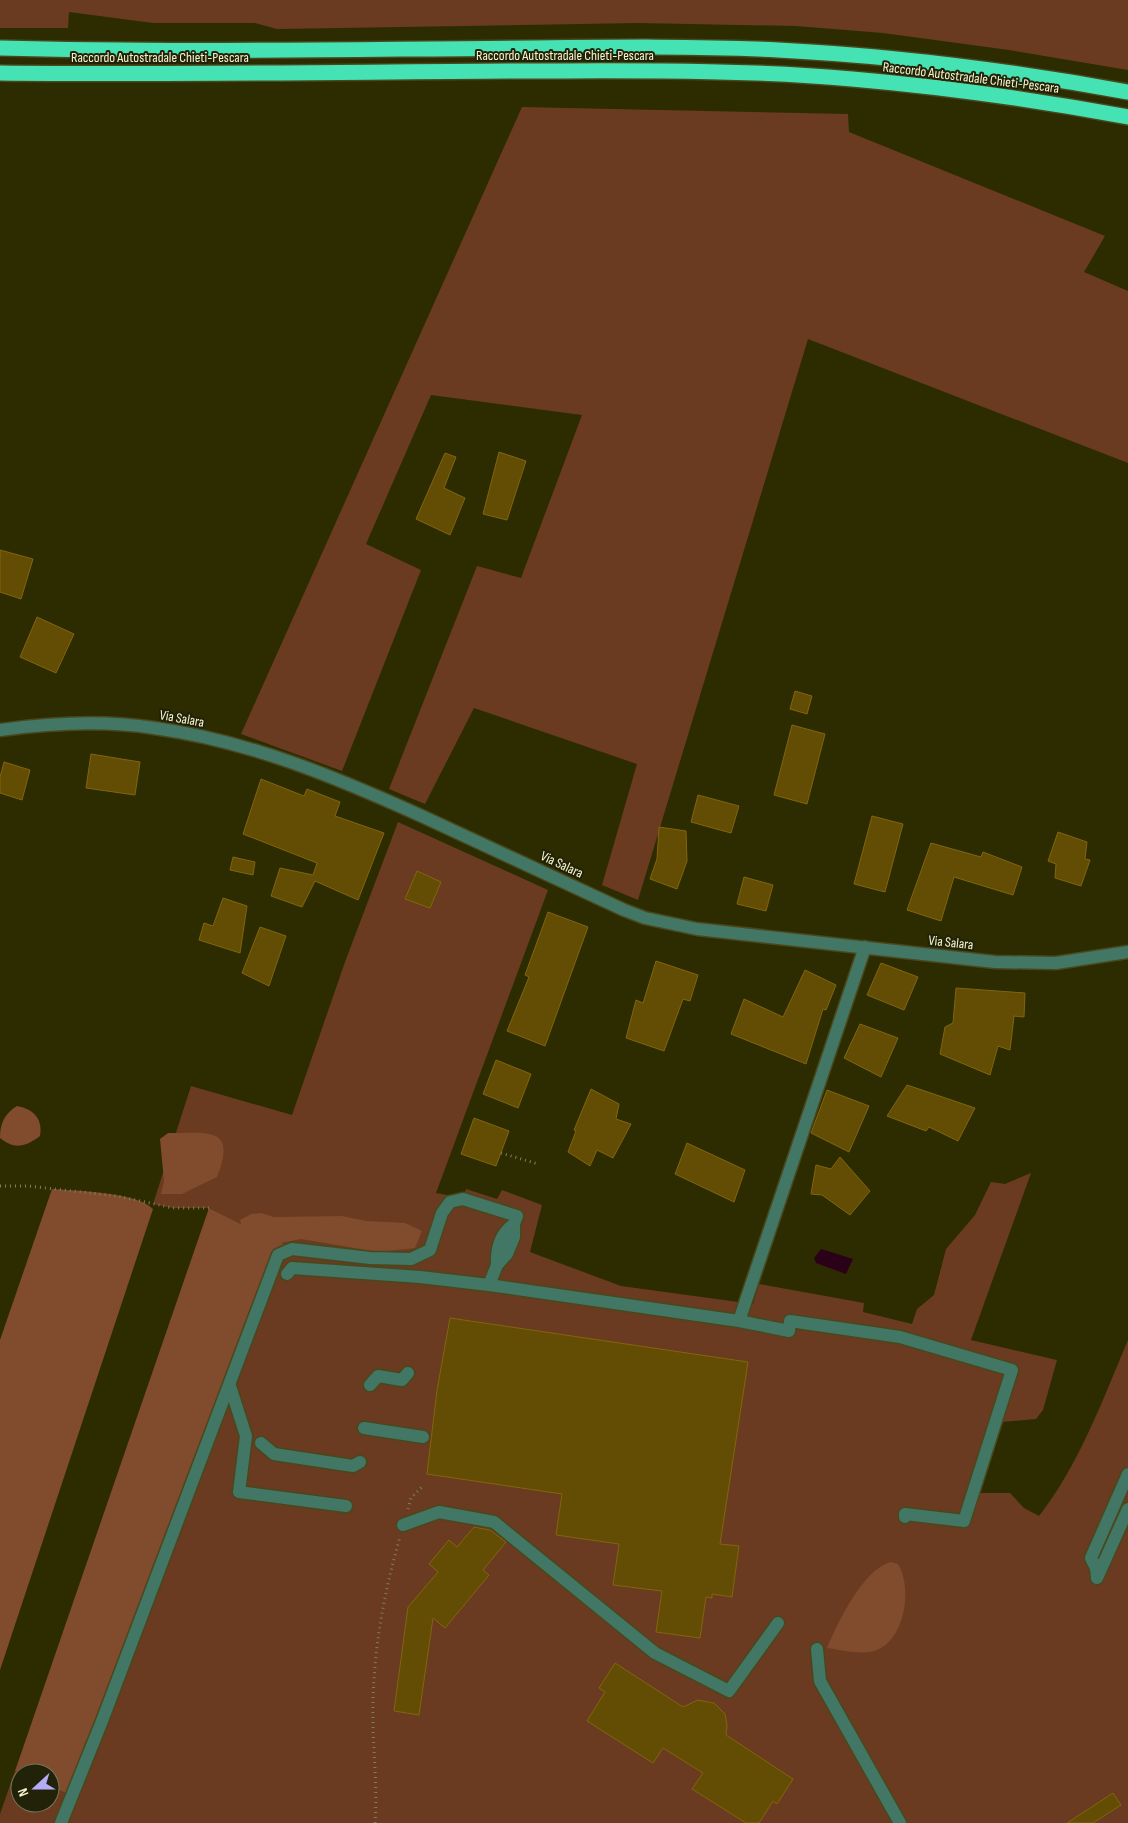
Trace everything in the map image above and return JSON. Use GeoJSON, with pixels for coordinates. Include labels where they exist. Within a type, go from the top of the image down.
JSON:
{"type":"FeatureCollection","features":[{"type":"Feature","properties":{"kind":"highway","name":"Raccordo Autostradale Chieti-Pescara"},"geometry":{"type":"LineString","coordinates":[[0,48],[97,50],[591,48],[776,50],[957,66],[1056,79],[1128,92]]}},
{"type":"Feature","properties":{"kind":"highway","name":"Raccordo Autostradale Chieti-Pescara"},"geometry":{"type":"LineString","coordinates":[[0,73],[645,71],[736,73],[850,78],[954,89],[1128,117]]}},
{"type":"Feature","properties":{"kind":"street","name":"Via Salara"},"geometry":{"type":"LineString","coordinates":[[0,730],[43,724],[106,724],[153,728],[234,744],[309,768],[358,788],[645,918],[697,929],[995,962],[1056,963],[1128,952]]}},
{"type":"Feature","properties":{"kind":"street"},"geometry":{"type":"LineString","coordinates":[[739,1321],[865,947]]}},
{"type":"Feature","properties":{"kind":"street"},"geometry":{"type":"LineString","coordinates":[[61,1823],[230,1386],[278,1256],[292,1249],[370,1258],[411,1259],[430,1250],[442,1213],[450,1202],[463,1198],[517,1216],[514,1224],[514,1236],[507,1254],[497,1264],[489,1285]]}},
{"type":"Feature","properties":{"kind":"street"},"geometry":{"type":"LineString","coordinates":[[287,1274],[292,1268],[420,1277],[489,1285],[739,1321],[789,1331],[790,1321],[900,1337],[1012,1370],[964,1522],[905,1514],[905,1516]]}},
{"type":"Feature","properties":{"kind":"street"},"geometry":{"type":"LineString","coordinates":[[370,1384],[378,1376],[402,1380],[408,1373]]}},
{"type":"Feature","properties":{"kind":"street"},"geometry":{"type":"LineString","coordinates":[[230,1386],[246,1436],[239,1492],[346,1506]]}},
{"type":"Feature","properties":{"kind":"street"},"geometry":{"type":"LineString","coordinates":[[364,1428],[423,1437]]}},
{"type":"Feature","properties":{"kind":"street"},"geometry":{"type":"LineString","coordinates":[[261,1443],[274,1454],[353,1466],[360,1462]]}},
{"type":"Feature","properties":{"kind":"street"},"geometry":{"type":"LineString","coordinates":[[1128,1474],[1092,1558],[1097,1578],[1128,1509]]}},
{"type":"Feature","properties":{"kind":"street"},"geometry":{"type":"LineString","coordinates":[[403,1525],[439,1512],[494,1522],[655,1653],[729,1690],[778,1623]]}},
{"type":"Feature","properties":{"kind":"street"},"geometry":{"type":"LineString","coordinates":[[817,1648],[820,1681],[900,1823]]}},
{"type":"Feature","properties":{"kind":"path"},"geometry":{"type":"LineString","coordinates":[[501,1152],[538,1164]]}},
{"type":"Feature","properties":{"kind":"path"},"geometry":{"type":"LineString","coordinates":[[0,1186],[28,1186],[117,1196],[173,1208],[209,1208]]}},
{"type":"Feature","properties":{"kind":"path"},"geometry":{"type":"LineString","coordinates":[[375,1823],[373,1707],[375,1649],[388,1576],[411,1498],[424,1485]]}},
{"type":"Feature","properties":{"kind":"shaded area"},"geometry":{"type":"Polygon","coordinates":[[[0,0],[1128,0],[1128,70],[1009,50],[883,33],[796,26],[638,23],[277,29],[255,23],[153,23],[69,12],[68,28],[0,28],[0,0]]]}},
{"type":"Feature","properties":{"kind":"shaded area"},"geometry":{"type":"Polygon","coordinates":[[[522,107],[848,114],[849,132],[1105,236],[1084,272],[1128,291],[1128,463],[808,339],[638,900],[602,885],[637,764],[474,708],[425,804],[389,789],[477,566],[521,578],[582,415],[431,395],[366,544],[421,570],[342,771],[241,734],[522,107]]]}},
{"type":"Feature","properties":{"kind":"shaded area"},"geometry":{"type":"Polygon","coordinates":[[[398,822],[548,890],[436,1193],[463,1198],[466,1189],[497,1199],[502,1190],[542,1205],[530,1252],[621,1286],[753,1304],[759,1284],[864,1303],[863,1312],[912,1324],[917,1309],[934,1295],[946,1249],[975,1215],[991,1182],[1005,1184],[1031,1173],[971,1340],[1057,1360],[1043,1410],[1036,1419],[1002,1422],[980,1493],[1010,1493],[1024,1508],[1039,1516],[1078,1453],[1128,1340],[1128,1823],[0,1823],[0,1814],[10,1785],[10,1813],[60,1813],[60,1791],[72,1796],[278,1255],[291,1249],[209,1208],[173,1208],[153,1204],[191,1086],[292,1115],[345,962],[398,822]]]}},
{"type":"Feature","properties":{"kind":"shaded area"},"geometry":{"type":"Polygon","coordinates":[[[17,1106],[33,1112],[39,1120],[41,1130],[40,1136],[30,1143],[20,1146],[5,1142],[0,1138],[4,1120],[9,1112],[17,1106]]]}},
{"type":"Feature","properties":{"kind":"shaded area"},"geometry":{"type":"Polygon","coordinates":[[[168,1133],[207,1133],[221,1141],[224,1149],[217,1177],[182,1194],[161,1194],[164,1181],[160,1139],[168,1133]]]}},
{"type":"Feature","properties":{"kind":"shaded area"},"geometry":{"type":"Polygon","coordinates":[[[52,1189],[120,1196],[145,1203],[153,1209],[0,1670],[0,1340],[52,1189]]]}},
{"type":"Feature","properties":{"kind":"shaded area"},"geometry":{"type":"Polygon","coordinates":[[[209,1208],[241,1224],[240,1220],[251,1214],[261,1213],[274,1217],[342,1216],[366,1221],[405,1223],[422,1231],[415,1248],[378,1252],[301,1239],[281,1243],[292,1249],[278,1256],[72,1796],[60,1791],[60,1763],[18,1763],[209,1208]]]}},
{"type":"Feature","properties":{"kind":"shaded area"},"geometry":{"type":"Polygon","coordinates":[[[821,1249],[853,1259],[846,1274],[816,1263],[814,1258],[821,1249]]]}},
{"type":"Feature","properties":{"kind":"shaded area"},"geometry":{"type":"Polygon","coordinates":[[[891,1562],[898,1564],[903,1574],[905,1586],[903,1613],[893,1637],[885,1646],[869,1652],[850,1652],[827,1648],[845,1611],[861,1585],[881,1567],[891,1562]]]}},
{"type":"Feature","properties":{"kind":"building"},"geometry":{"type":"Polygon","coordinates":[[[499,452],[526,461],[507,520],[483,514],[499,452]]]}},
{"type":"Feature","properties":{"kind":"building"},"geometry":{"type":"Polygon","coordinates":[[[445,453],[456,457],[444,488],[465,498],[450,535],[416,519],[445,453]]]}},
{"type":"Feature","properties":{"kind":"building"},"geometry":{"type":"Polygon","coordinates":[[[0,550],[33,559],[21,599],[0,592],[0,550]]]}},
{"type":"Feature","properties":{"kind":"building"},"geometry":{"type":"Polygon","coordinates":[[[37,617],[74,634],[56,673],[20,657],[37,617]]]}},
{"type":"Feature","properties":{"kind":"building"},"geometry":{"type":"Polygon","coordinates":[[[795,691],[812,696],[807,714],[790,709],[795,691]]]}},
{"type":"Feature","properties":{"kind":"building"},"geometry":{"type":"Polygon","coordinates":[[[792,725],[825,734],[807,804],[774,795],[792,725]]]}},
{"type":"Feature","properties":{"kind":"building"},"geometry":{"type":"Polygon","coordinates":[[[91,754],[140,762],[135,795],[86,788],[91,754]]]}},
{"type":"Feature","properties":{"kind":"building"},"geometry":{"type":"Polygon","coordinates":[[[4,762],[30,770],[22,800],[0,793],[0,777],[4,762]]]}},
{"type":"Feature","properties":{"kind":"building"},"geometry":{"type":"Polygon","coordinates":[[[261,779],[304,796],[307,789],[340,802],[335,816],[384,833],[358,900],[315,881],[302,907],[271,896],[280,868],[313,875],[317,863],[243,834],[261,779]]]}},
{"type":"Feature","properties":{"kind":"building"},"geometry":{"type":"Polygon","coordinates":[[[698,795],[739,806],[731,833],[691,822],[698,795]]]}},
{"type":"Feature","properties":{"kind":"building"},"geometry":{"type":"Polygon","coordinates":[[[872,816],[903,824],[885,892],[854,884],[872,816]]]}},
{"type":"Feature","properties":{"kind":"building"},"geometry":{"type":"Polygon","coordinates":[[[659,827],[686,831],[687,861],[677,889],[650,879],[657,859],[659,827]]]}},
{"type":"Feature","properties":{"kind":"building"},"geometry":{"type":"Polygon","coordinates":[[[1058,832],[1087,842],[1085,859],[1090,860],[1081,886],[1055,878],[1056,864],[1048,861],[1058,832]]]}},
{"type":"Feature","properties":{"kind":"building"},"geometry":{"type":"Polygon","coordinates":[[[931,843],[981,857],[983,852],[1022,867],[1013,895],[954,877],[941,921],[907,910],[931,843]]]}},
{"type":"Feature","properties":{"kind":"building"},"geometry":{"type":"Polygon","coordinates":[[[233,857],[255,862],[253,875],[230,870],[233,857]]]}},
{"type":"Feature","properties":{"kind":"building"},"geometry":{"type":"Polygon","coordinates":[[[417,871],[441,882],[430,908],[405,899],[417,871]]]}},
{"type":"Feature","properties":{"kind":"building"},"geometry":{"type":"Polygon","coordinates":[[[744,877],[773,885],[766,911],[737,904],[744,877]]]}},
{"type":"Feature","properties":{"kind":"building"},"geometry":{"type":"Polygon","coordinates":[[[223,898],[247,906],[240,953],[199,940],[204,923],[213,926],[223,898]]]}},
{"type":"Feature","properties":{"kind":"building"},"geometry":{"type":"Polygon","coordinates":[[[548,912],[588,927],[545,1046],[507,1031],[529,977],[525,975],[548,912]]]}},
{"type":"Feature","properties":{"kind":"building"},"geometry":{"type":"Polygon","coordinates":[[[260,927],[286,936],[269,986],[242,973],[260,927]]]}},
{"type":"Feature","properties":{"kind":"building"},"geometry":{"type":"Polygon","coordinates":[[[656,961],[698,975],[690,1001],[683,999],[664,1051],[626,1038],[636,1000],[643,1003],[656,961]]]}},
{"type":"Feature","properties":{"kind":"building"},"geometry":{"type":"Polygon","coordinates":[[[881,963],[918,977],[904,1010],[867,995],[881,963]]]}},
{"type":"Feature","properties":{"kind":"building"},"geometry":{"type":"Polygon","coordinates":[[[805,970],[836,985],[826,1010],[823,1009],[806,1064],[731,1034],[744,999],[783,1017],[805,970]]]}},
{"type":"Feature","properties":{"kind":"building"},"geometry":{"type":"Polygon","coordinates":[[[956,988],[1025,993],[1024,1017],[1014,1016],[1010,1050],[998,1046],[990,1075],[940,1054],[945,1027],[953,1023],[956,988]]]}},
{"type":"Feature","properties":{"kind":"building"},"geometry":{"type":"Polygon","coordinates":[[[860,1024],[898,1038],[881,1077],[844,1058],[860,1024]]]}},
{"type":"Feature","properties":{"kind":"building"},"geometry":{"type":"Polygon","coordinates":[[[496,1060],[531,1074],[518,1108],[483,1094],[496,1060]]]}},
{"type":"Feature","properties":{"kind":"building"},"geometry":{"type":"Polygon","coordinates":[[[907,1085],[975,1108],[958,1141],[929,1127],[926,1131],[887,1116],[907,1085]]]}},
{"type":"Feature","properties":{"kind":"building"},"geometry":{"type":"Polygon","coordinates":[[[591,1089],[619,1104],[616,1119],[631,1124],[613,1158],[597,1150],[590,1166],[568,1152],[576,1131],[574,1130],[591,1089]]]}},
{"type":"Feature","properties":{"kind":"building"},"geometry":{"type":"Polygon","coordinates":[[[827,1090],[869,1106],[849,1152],[811,1133],[827,1090]]]}},
{"type":"Feature","properties":{"kind":"building"},"geometry":{"type":"Polygon","coordinates":[[[474,1118],[509,1131],[496,1166],[461,1154],[474,1118]]]}},
{"type":"Feature","properties":{"kind":"building"},"geometry":{"type":"Polygon","coordinates":[[[687,1143],[745,1170],[734,1202],[675,1174],[687,1143]]]}},
{"type":"Feature","properties":{"kind":"building"},"geometry":{"type":"Polygon","coordinates":[[[840,1157],[870,1191],[850,1215],[822,1195],[811,1194],[816,1165],[831,1169],[840,1157]]]}},
{"type":"Feature","properties":{"kind":"building"},"geometry":{"type":"Polygon","coordinates":[[[450,1318],[748,1362],[720,1544],[739,1546],[732,1597],[712,1594],[712,1598],[706,1597],[700,1638],[656,1632],[662,1591],[613,1585],[619,1544],[556,1535],[562,1494],[427,1474],[437,1390],[450,1318]]]}},
{"type":"Feature","properties":{"kind":"building"},"geometry":{"type":"Polygon","coordinates":[[[474,1527],[490,1530],[506,1542],[483,1570],[489,1575],[445,1628],[433,1618],[419,1715],[394,1711],[408,1607],[438,1572],[429,1564],[449,1540],[457,1547],[474,1527]]]}},
{"type":"Feature","properties":{"kind":"building"},"geometry":{"type":"Polygon","coordinates":[[[615,1663],[683,1707],[698,1700],[714,1703],[725,1714],[726,1735],[793,1779],[777,1804],[773,1801],[759,1823],[746,1823],[692,1789],[703,1773],[663,1748],[653,1763],[587,1721],[605,1692],[599,1688],[615,1663]]]}},
{"type":"Feature","properties":{"kind":"building"},"geometry":{"type":"Polygon","coordinates":[[[1113,1793],[1121,1805],[1093,1823],[1067,1823],[1113,1793]]]}}]}
